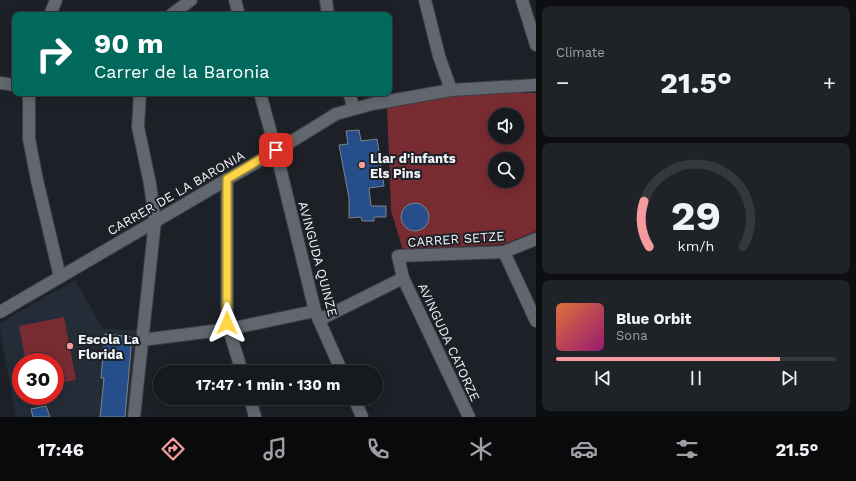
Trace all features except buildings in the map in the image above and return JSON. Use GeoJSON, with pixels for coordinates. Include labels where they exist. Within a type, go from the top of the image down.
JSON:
{"type":"FeatureCollection","features":[{"type":"Feature","properties":{"kind":"street"},"geometry":{"type":"LineString","coordinates":[[51,12],[56,0]]}},
{"type":"Feature","properties":{"kind":"street"},"geometry":{"type":"LineString","coordinates":[[175,12],[191,0]]}},
{"type":"Feature","properties":{"kind":"street"},"geometry":{"type":"LineString","coordinates":[[235,0],[238,12]]}},
{"type":"Feature","properties":{"kind":"street"},"geometry":{"type":"LineString","coordinates":[[326,0],[328,12]]}},
{"type":"Feature","properties":{"kind":"street"},"geometry":{"type":"LineString","coordinates":[[425,0],[451,90]]}},
{"type":"Feature","properties":{"kind":"street"},"geometry":{"type":"LineString","coordinates":[[522,0],[536,45]]}},
{"type":"Feature","properties":{"kind":"street"},"geometry":{"type":"LineString","coordinates":[[0,83],[12,85]]}},
{"type":"Feature","properties":{"kind":"street","name":"CARRER DE LA BARONIA"},"geometry":{"type":"LineString","coordinates":[[0,312],[336,114],[372,104],[451,90],[536,85]]}},
{"type":"Feature","properties":{"kind":"street"},"geometry":{"type":"LineString","coordinates":[[29,96],[29,138],[37,180],[60,277]]}},
{"type":"Feature","properties":{"kind":"street"},"geometry":{"type":"LineString","coordinates":[[134,417],[155,221],[150,184],[138,127],[140,96]]}},
{"type":"Feature","properties":{"kind":"street","name":"AVINGUDA QUINZE"},"geometry":{"type":"LineString","coordinates":[[261,96],[276,150],[317,315],[339,365]]}},
{"type":"Feature","properties":{"kind":"street"},"geometry":{"type":"LineString","coordinates":[[350,96],[354,109]]}},
{"type":"Feature","properties":{"kind":"street"},"geometry":{"type":"LineString","coordinates":[[227,179],[227,323],[240,365]]}},
{"type":"Feature","properties":{"kind":"street","name":"CARRER SETZE"},"geometry":{"type":"LineString","coordinates":[[403,278],[398,256],[504,252],[536,239]]}},
{"type":"Feature","properties":{"kind":"street"},"geometry":{"type":"LineString","coordinates":[[504,252],[536,320]]}},
{"type":"Feature","properties":{"kind":"street"},"geometry":{"type":"LineString","coordinates":[[142,340],[317,315],[403,278]]}},
{"type":"Feature","properties":{"kind":"street","name":"AVINGUDA CATORZE"},"geometry":{"type":"LineString","coordinates":[[403,278],[469,417]]}},
{"type":"Feature","properties":{"kind":"street"},"geometry":{"type":"LineString","coordinates":[[252,405],[255,417]]}},
{"type":"Feature","properties":{"kind":"street"},"geometry":{"type":"LineString","coordinates":[[357,405],[362,417]]}},
{"type":"Feature","properties":{"kind":"shaded area"},"geometry":{"type":"Polygon","coordinates":[[[475,93],[536,93],[536,231],[504,244],[403,250],[391,211],[387,105],[475,93]]]}},
{"type":"Feature","properties":{"kind":"shaded area","name":"Escola La Florida"},"geometry":{"type":"Polygon","coordinates":[[[75,280],[103,329],[139,330],[131,417],[16,417],[14,405],[64,405],[64,353],[12,353],[12,395],[0,323],[75,280]]]}},
{"type":"Feature","properties":{"kind":"shaded area"},"geometry":{"type":"Polygon","coordinates":[[[64,317],[76,380],[64,382],[64,353],[24,353],[19,326],[64,317]]]}},
{"type":"Feature","properties":{"kind":"place","name":"Llar d'infants Els Pins"},"geometry":{"type":"Point","coordinates":[362,165]}},
{"type":"Feature","properties":{"kind":"place","name":"Escola La Florida"},"geometry":{"type":"Point","coordinates":[70,346]}},
{"type":"Feature","properties":{"kind":"route"},"geometry":{"type":"LineString","coordinates":[[227,323],[227,179],[276,150]]}}]}
